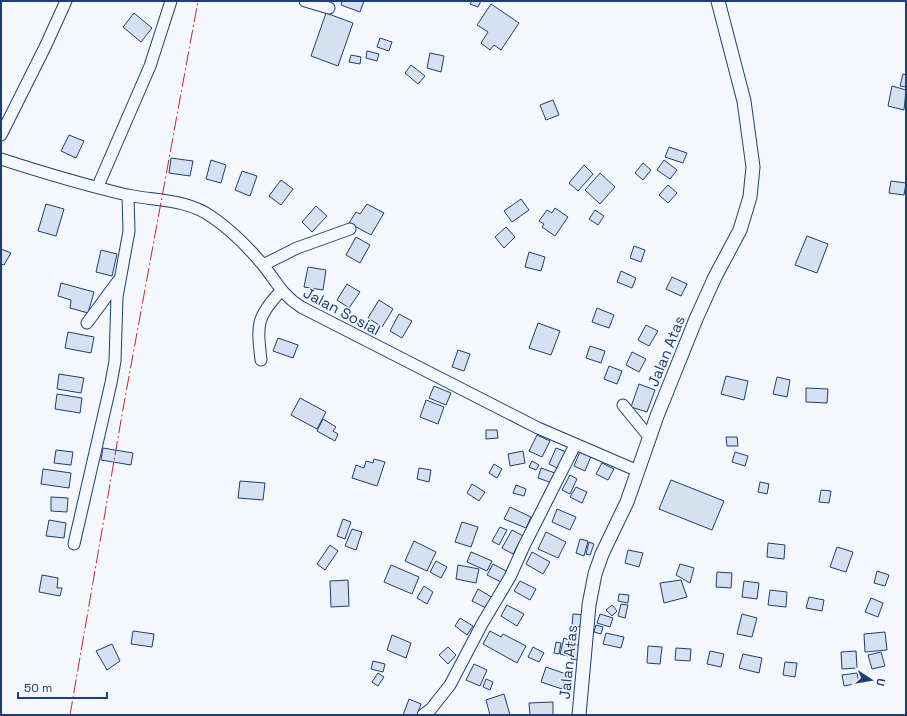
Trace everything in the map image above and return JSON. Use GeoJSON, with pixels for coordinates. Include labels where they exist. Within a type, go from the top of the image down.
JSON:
{"type":"FeatureCollection","features":[{"type":"Feature","properties":{"kind":"street"},"geometry":{"type":"LineString","coordinates":[[1,135],[46,45],[66,1]]}},
{"type":"Feature","properties":{"kind":"street"},"geometry":{"type":"LineString","coordinates":[[98,186],[150,66],[171,1]]}},
{"type":"Feature","properties":{"kind":"street"},"geometry":{"type":"LineString","coordinates":[[305,1],[329,8]]}},
{"type":"Feature","properties":{"kind":"street","name":"Jalan Atas"},"geometry":{"type":"LineString","coordinates":[[579,715],[589,605],[595,574],[602,554],[627,502],[670,383],[696,319],[715,278],[738,235],[750,197],[753,167],[744,101],[718,1]]}},
{"type":"Feature","properties":{"kind":"street","name":"Jalan Sosial"},"geometry":{"type":"LineString","coordinates":[[1,158],[54,175],[128,195],[183,204],[199,209],[211,216],[243,243],[263,265],[281,291],[289,299],[318,317],[538,428],[638,471]]}},
{"type":"Feature","properties":{"kind":"street"},"geometry":{"type":"LineString","coordinates":[[74,544],[115,361],[120,279],[129,231],[128,195]]}},
{"type":"Feature","properties":{"kind":"street"},"geometry":{"type":"LineString","coordinates":[[263,265],[297,248],[350,229]]}},
{"type":"Feature","properties":{"kind":"street"},"geometry":{"type":"LineString","coordinates":[[87,323],[120,279]]}},
{"type":"Feature","properties":{"kind":"street"},"geometry":{"type":"LineString","coordinates":[[261,360],[258,334],[259,321],[265,309],[281,291]]}},
{"type":"Feature","properties":{"kind":"street"},"geometry":{"type":"LineString","coordinates":[[623,406],[650,438]]}},
{"type":"Feature","properties":{"kind":"street"},"geometry":{"type":"LineString","coordinates":[[423,715],[431,709],[450,685],[482,624],[510,577],[575,445]]}},
{"type":"Feature","properties":{"kind":"building"},"geometry":{"type":"Polygon","coordinates":[[[342,1],[364,1],[360,12],[341,5],[342,1]]]}},
{"type":"Feature","properties":{"kind":"building"},"geometry":{"type":"Polygon","coordinates":[[[472,1],[481,1],[478,7],[470,4],[472,1]]]}},
{"type":"Feature","properties":{"kind":"building"},"geometry":{"type":"Polygon","coordinates":[[[491,4],[519,23],[501,50],[494,45],[490,50],[481,43],[488,32],[477,25],[491,4]]]}},
{"type":"Feature","properties":{"kind":"building"},"geometry":{"type":"Polygon","coordinates":[[[134,13],[152,28],[141,42],[123,27],[134,13]]]}},
{"type":"Feature","properties":{"kind":"building"},"geometry":{"type":"Polygon","coordinates":[[[326,13],[353,23],[338,66],[311,56],[326,13]]]}},
{"type":"Feature","properties":{"kind":"building"},"geometry":{"type":"Polygon","coordinates":[[[380,38],[392,42],[389,51],[377,47],[380,38]]]}},
{"type":"Feature","properties":{"kind":"building"},"geometry":{"type":"Polygon","coordinates":[[[367,51],[379,54],[377,61],[366,58],[367,51]]]}},
{"type":"Feature","properties":{"kind":"building"},"geometry":{"type":"Polygon","coordinates":[[[430,53],[444,56],[441,72],[427,68],[430,53]]]}},
{"type":"Feature","properties":{"kind":"building"},"geometry":{"type":"Polygon","coordinates":[[[351,55],[361,57],[360,64],[349,62],[351,55]]]}},
{"type":"Feature","properties":{"kind":"building"},"geometry":{"type":"Polygon","coordinates":[[[411,65],[425,76],[418,84],[405,73],[411,65]]]}},
{"type":"Feature","properties":{"kind":"building"},"geometry":{"type":"Polygon","coordinates":[[[903,74],[906,75],[906,87],[900,86],[903,74]]]}},
{"type":"Feature","properties":{"kind":"building"},"geometry":{"type":"Polygon","coordinates":[[[892,86],[906,90],[904,110],[888,106],[892,86]]]}},
{"type":"Feature","properties":{"kind":"building"},"geometry":{"type":"Polygon","coordinates":[[[553,100],[559,115],[546,120],[540,105],[553,100]]]}},
{"type":"Feature","properties":{"kind":"building"},"geometry":{"type":"Polygon","coordinates":[[[69,135],[84,141],[76,158],[61,151],[69,135]]]}},
{"type":"Feature","properties":{"kind":"building"},"geometry":{"type":"Polygon","coordinates":[[[669,147],[687,153],[683,163],[665,157],[669,147]]]}},
{"type":"Feature","properties":{"kind":"building"},"geometry":{"type":"Polygon","coordinates":[[[171,158],[193,161],[190,176],[169,173],[171,158]]]}},
{"type":"Feature","properties":{"kind":"building"},"geometry":{"type":"Polygon","coordinates":[[[211,160],[226,165],[221,183],[206,179],[211,160]]]}},
{"type":"Feature","properties":{"kind":"building"},"geometry":{"type":"Polygon","coordinates":[[[664,160],[677,170],[670,179],[657,170],[664,160]]]}},
{"type":"Feature","properties":{"kind":"building"},"geometry":{"type":"Polygon","coordinates":[[[643,163],[651,170],[643,180],[635,173],[643,163]]]}},
{"type":"Feature","properties":{"kind":"building"},"geometry":{"type":"Polygon","coordinates":[[[584,165],[593,174],[578,191],[569,183],[584,165]]]}},
{"type":"Feature","properties":{"kind":"building"},"geometry":{"type":"Polygon","coordinates":[[[242,171],[257,176],[250,196],[235,190],[242,171]]]}},
{"type":"Feature","properties":{"kind":"building"},"geometry":{"type":"Polygon","coordinates":[[[600,173],[615,187],[600,204],[585,190],[600,173]]]}},
{"type":"Feature","properties":{"kind":"building"},"geometry":{"type":"Polygon","coordinates":[[[281,180],[293,189],[281,205],[269,196],[281,180]]]}},
{"type":"Feature","properties":{"kind":"building"},"geometry":{"type":"Polygon","coordinates":[[[891,181],[906,183],[904,195],[889,193],[891,181]]]}},
{"type":"Feature","properties":{"kind":"building"},"geometry":{"type":"Polygon","coordinates":[[[668,185],[677,193],[668,203],[659,195],[668,185]]]}},
{"type":"Feature","properties":{"kind":"building"},"geometry":{"type":"Polygon","coordinates":[[[521,199],[529,210],[512,222],[504,211],[521,199]]]}},
{"type":"Feature","properties":{"kind":"building"},"geometry":{"type":"Polygon","coordinates":[[[46,204],[64,209],[56,236],[38,231],[46,204]]]}},
{"type":"Feature","properties":{"kind":"building"},"geometry":{"type":"Polygon","coordinates":[[[367,204],[384,213],[371,235],[349,223],[356,212],[360,214],[367,204]]]}},
{"type":"Feature","properties":{"kind":"building"},"geometry":{"type":"Polygon","coordinates":[[[316,206],[327,216],[312,232],[302,222],[316,206]]]}},
{"type":"Feature","properties":{"kind":"building"},"geometry":{"type":"Polygon","coordinates":[[[555,208],[568,217],[555,236],[542,227],[544,224],[539,221],[547,210],[552,213],[555,208]]]}},
{"type":"Feature","properties":{"kind":"building"},"geometry":{"type":"Polygon","coordinates":[[[595,210],[604,216],[598,225],[589,219],[595,210]]]}},
{"type":"Feature","properties":{"kind":"building"},"geometry":{"type":"Polygon","coordinates":[[[506,227],[515,237],[504,248],[495,237],[506,227]]]}},
{"type":"Feature","properties":{"kind":"building"},"geometry":{"type":"Polygon","coordinates":[[[807,236],[828,244],[817,273],[795,265],[807,236]]]}},
{"type":"Feature","properties":{"kind":"building"},"geometry":{"type":"Polygon","coordinates":[[[356,237],[370,245],[360,263],[346,255],[356,237]]]}},
{"type":"Feature","properties":{"kind":"building"},"geometry":{"type":"Polygon","coordinates":[[[634,246],[645,250],[641,262],[630,258],[634,246]]]}},
{"type":"Feature","properties":{"kind":"building"},"geometry":{"type":"Polygon","coordinates":[[[1,249],[11,253],[4,265],[1,264],[1,249]]]}},
{"type":"Feature","properties":{"kind":"building"},"geometry":{"type":"Polygon","coordinates":[[[101,250],[117,254],[112,276],[96,272],[101,250]]]}},
{"type":"Feature","properties":{"kind":"building"},"geometry":{"type":"Polygon","coordinates":[[[529,252],[545,257],[541,271],[525,267],[529,252]]]}},
{"type":"Feature","properties":{"kind":"building"},"geometry":{"type":"Polygon","coordinates":[[[308,267],[326,270],[323,290],[304,287],[308,267]]]}},
{"type":"Feature","properties":{"kind":"building"},"geometry":{"type":"Polygon","coordinates":[[[621,271],[636,278],[632,288],[617,282],[621,271]]]}},
{"type":"Feature","properties":{"kind":"building"},"geometry":{"type":"Polygon","coordinates":[[[672,277],[687,284],[681,296],[666,289],[672,277]]]}},
{"type":"Feature","properties":{"kind":"building"},"geometry":{"type":"Polygon","coordinates":[[[61,283],[94,292],[88,313],[70,308],[71,300],[58,296],[61,283]]]}},
{"type":"Feature","properties":{"kind":"building"},"geometry":{"type":"Polygon","coordinates":[[[347,284],[360,292],[349,308],[337,300],[347,284]]]}},
{"type":"Feature","properties":{"kind":"building"},"geometry":{"type":"Polygon","coordinates":[[[379,300],[393,309],[382,327],[368,318],[379,300]]]}},
{"type":"Feature","properties":{"kind":"building"},"geometry":{"type":"Polygon","coordinates":[[[597,308],[614,315],[609,328],[592,322],[597,308]]]}},
{"type":"Feature","properties":{"kind":"building"},"geometry":{"type":"Polygon","coordinates":[[[399,314],[412,321],[402,338],[390,331],[399,314]]]}},
{"type":"Feature","properties":{"kind":"building"},"geometry":{"type":"Polygon","coordinates":[[[538,323],[560,331],[551,355],[529,348],[538,323]]]}},
{"type":"Feature","properties":{"kind":"building"},"geometry":{"type":"Polygon","coordinates":[[[646,325],[658,331],[649,346],[638,340],[646,325]]]}},
{"type":"Feature","properties":{"kind":"building"},"geometry":{"type":"Polygon","coordinates":[[[68,332],[94,337],[91,353],[65,348],[68,332]]]}},
{"type":"Feature","properties":{"kind":"building"},"geometry":{"type":"Polygon","coordinates":[[[278,338],[298,345],[293,358],[273,351],[278,338]]]}},
{"type":"Feature","properties":{"kind":"building"},"geometry":{"type":"Polygon","coordinates":[[[590,346],[605,351],[601,363],[586,358],[590,346]]]}},
{"type":"Feature","properties":{"kind":"building"},"geometry":{"type":"Polygon","coordinates":[[[458,350],[470,354],[464,371],[452,367],[458,350]]]}},
{"type":"Feature","properties":{"kind":"building"},"geometry":{"type":"Polygon","coordinates":[[[632,352],[646,359],[639,372],[626,365],[632,352]]]}},
{"type":"Feature","properties":{"kind":"building"},"geometry":{"type":"Polygon","coordinates":[[[609,366],[622,371],[617,384],[604,379],[609,366]]]}},
{"type":"Feature","properties":{"kind":"building"},"geometry":{"type":"Polygon","coordinates":[[[59,374],[84,378],[81,393],[57,389],[59,374]]]}},
{"type":"Feature","properties":{"kind":"building"},"geometry":{"type":"Polygon","coordinates":[[[726,376],[748,381],[744,400],[721,394],[726,376]]]}},
{"type":"Feature","properties":{"kind":"building"},"geometry":{"type":"Polygon","coordinates":[[[777,377],[790,380],[787,397],[773,394],[777,377]]]}},
{"type":"Feature","properties":{"kind":"building"},"geometry":{"type":"Polygon","coordinates":[[[639,384],[655,390],[647,412],[631,407],[639,384]]]}},
{"type":"Feature","properties":{"kind":"building"},"geometry":{"type":"Polygon","coordinates":[[[434,386],[451,393],[446,405],[429,398],[434,386]]]}},
{"type":"Feature","properties":{"kind":"building"},"geometry":{"type":"Polygon","coordinates":[[[806,388],[828,389],[827,403],[806,402],[806,388]]]}},
{"type":"Feature","properties":{"kind":"building"},"geometry":{"type":"Polygon","coordinates":[[[57,394],[82,398],[80,413],[55,409],[57,394]]]}},
{"type":"Feature","properties":{"kind":"building"},"geometry":{"type":"Polygon","coordinates":[[[300,398],[326,412],[317,429],[291,415],[300,398]]]}},
{"type":"Feature","properties":{"kind":"building"},"geometry":{"type":"Polygon","coordinates":[[[426,400],[444,407],[438,424],[420,417],[426,400]]]}},
{"type":"Feature","properties":{"kind":"building"},"geometry":{"type":"Polygon","coordinates":[[[323,419],[336,427],[333,431],[338,434],[335,441],[317,431],[323,419]]]}},
{"type":"Feature","properties":{"kind":"building"},"geometry":{"type":"Polygon","coordinates":[[[486,430],[497,430],[498,438],[486,439],[486,430]]]}},
{"type":"Feature","properties":{"kind":"building"},"geometry":{"type":"Polygon","coordinates":[[[537,435],[550,441],[542,457],[529,451],[537,435]]]}},
{"type":"Feature","properties":{"kind":"building"},"geometry":{"type":"Polygon","coordinates":[[[726,437],[737,437],[738,446],[727,446],[726,437]]]}},
{"type":"Feature","properties":{"kind":"building"},"geometry":{"type":"Polygon","coordinates":[[[103,448],[133,453],[131,465],[101,460],[103,448]]]}},
{"type":"Feature","properties":{"kind":"building"},"geometry":{"type":"Polygon","coordinates":[[[556,448],[569,453],[561,470],[549,464],[556,448]]]}},
{"type":"Feature","properties":{"kind":"building"},"geometry":{"type":"Polygon","coordinates":[[[581,449],[592,454],[585,471],[574,466],[581,449]]]}},
{"type":"Feature","properties":{"kind":"building"},"geometry":{"type":"Polygon","coordinates":[[[56,450],[73,452],[71,465],[54,463],[56,450]]]}},
{"type":"Feature","properties":{"kind":"building"},"geometry":{"type":"Polygon","coordinates":[[[523,451],[525,463],[510,466],[508,454],[523,451]]]}},
{"type":"Feature","properties":{"kind":"building"},"geometry":{"type":"Polygon","coordinates":[[[735,452],[748,456],[745,466],[732,462],[735,452]]]}},
{"type":"Feature","properties":{"kind":"building"},"geometry":{"type":"Polygon","coordinates":[[[374,459],[385,462],[377,486],[352,478],[356,465],[364,468],[366,461],[373,463],[374,459]]]}},
{"type":"Feature","properties":{"kind":"building"},"geometry":{"type":"Polygon","coordinates":[[[532,461],[539,465],[536,470],[529,467],[532,461]]]}},
{"type":"Feature","properties":{"kind":"building"},"geometry":{"type":"Polygon","coordinates":[[[602,463],[614,469],[608,480],[596,474],[602,463]]]}},
{"type":"Feature","properties":{"kind":"building"},"geometry":{"type":"Polygon","coordinates":[[[494,464],[502,469],[497,478],[489,473],[494,464]]]}},
{"type":"Feature","properties":{"kind":"building"},"geometry":{"type":"Polygon","coordinates":[[[419,468],[431,470],[429,482],[417,479],[419,468]]]}},
{"type":"Feature","properties":{"kind":"building"},"geometry":{"type":"Polygon","coordinates":[[[541,468],[555,473],[552,483],[538,478],[541,468]]]}},
{"type":"Feature","properties":{"kind":"building"},"geometry":{"type":"Polygon","coordinates":[[[43,469],[71,473],[69,488],[41,484],[43,469]]]}},
{"type":"Feature","properties":{"kind":"building"},"geometry":{"type":"Polygon","coordinates":[[[570,475],[577,479],[570,494],[562,490],[570,475]]]}},
{"type":"Feature","properties":{"kind":"building"},"geometry":{"type":"Polygon","coordinates":[[[671,480],[724,501],[712,530],[659,509],[671,480]]]}},
{"type":"Feature","properties":{"kind":"building"},"geometry":{"type":"Polygon","coordinates":[[[240,481],[265,483],[263,500],[238,498],[240,481]]]}},
{"type":"Feature","properties":{"kind":"building"},"geometry":{"type":"Polygon","coordinates":[[[760,482],[769,484],[767,494],[758,492],[760,482]]]}},
{"type":"Feature","properties":{"kind":"building"},"geometry":{"type":"Polygon","coordinates":[[[472,484],[485,492],[479,501],[467,493],[472,484]]]}},
{"type":"Feature","properties":{"kind":"building"},"geometry":{"type":"Polygon","coordinates":[[[516,485],[526,489],[524,496],[513,493],[516,485]]]}},
{"type":"Feature","properties":{"kind":"building"},"geometry":{"type":"Polygon","coordinates":[[[576,487],[587,492],[582,503],[570,497],[576,487]]]}},
{"type":"Feature","properties":{"kind":"building"},"geometry":{"type":"Polygon","coordinates":[[[821,490],[831,491],[829,503],[819,502],[821,490]]]}},
{"type":"Feature","properties":{"kind":"building"},"geometry":{"type":"Polygon","coordinates":[[[51,497],[68,498],[67,512],[51,511],[51,497]]]}},
{"type":"Feature","properties":{"kind":"building"},"geometry":{"type":"Polygon","coordinates":[[[510,507],[531,517],[526,528],[504,519],[510,507]]]}},
{"type":"Feature","properties":{"kind":"building"},"geometry":{"type":"Polygon","coordinates":[[[557,509],[576,517],[570,530],[552,522],[557,509]]]}},
{"type":"Feature","properties":{"kind":"building"},"geometry":{"type":"Polygon","coordinates":[[[343,519],[351,522],[345,539],[337,536],[343,519]]]}},
{"type":"Feature","properties":{"kind":"building"},"geometry":{"type":"Polygon","coordinates":[[[49,520],[66,523],[64,538],[46,536],[49,520]]]}},
{"type":"Feature","properties":{"kind":"building"},"geometry":{"type":"Polygon","coordinates":[[[462,522],[478,527],[471,547],[455,542],[462,522]]]}},
{"type":"Feature","properties":{"kind":"building"},"geometry":{"type":"Polygon","coordinates":[[[500,527],[507,530],[499,545],[492,541],[500,527]]]}},
{"type":"Feature","properties":{"kind":"building"},"geometry":{"type":"Polygon","coordinates":[[[352,529],[362,532],[356,550],[345,546],[352,529]]]}},
{"type":"Feature","properties":{"kind":"building"},"geometry":{"type":"Polygon","coordinates":[[[512,530],[523,536],[513,554],[502,548],[512,530]]]}},
{"type":"Feature","properties":{"kind":"building"},"geometry":{"type":"Polygon","coordinates":[[[546,532],[566,542],[558,558],[538,549],[546,532]]]}},
{"type":"Feature","properties":{"kind":"building"},"geometry":{"type":"Polygon","coordinates":[[[580,539],[588,541],[584,556],[576,553],[580,539]]]}},
{"type":"Feature","properties":{"kind":"building"},"geometry":{"type":"Polygon","coordinates":[[[414,541],[436,552],[427,571],[405,561],[414,541]]]}},
{"type":"Feature","properties":{"kind":"building"},"geometry":{"type":"Polygon","coordinates":[[[589,542],[594,544],[590,555],[586,554],[589,542]]]}},
{"type":"Feature","properties":{"kind":"building"},"geometry":{"type":"Polygon","coordinates":[[[768,543],[785,545],[784,559],[767,557],[768,543]]]}},
{"type":"Feature","properties":{"kind":"building"},"geometry":{"type":"Polygon","coordinates":[[[330,545],[338,551],[325,570],[317,564],[330,545]]]}},
{"type":"Feature","properties":{"kind":"building"},"geometry":{"type":"Polygon","coordinates":[[[837,547],[853,552],[846,572],[830,567],[837,547]]]}},
{"type":"Feature","properties":{"kind":"building"},"geometry":{"type":"Polygon","coordinates":[[[628,550],[643,553],[639,567],[625,563],[628,550]]]}},
{"type":"Feature","properties":{"kind":"building"},"geometry":{"type":"Polygon","coordinates":[[[471,552],[492,561],[487,571],[467,562],[471,552]]]}},
{"type":"Feature","properties":{"kind":"building"},"geometry":{"type":"Polygon","coordinates":[[[532,552],[550,562],[543,574],[526,564],[532,552]]]}},
{"type":"Feature","properties":{"kind":"building"},"geometry":{"type":"Polygon","coordinates":[[[436,561],[447,567],[441,578],[430,572],[436,561]]]}},
{"type":"Feature","properties":{"kind":"building"},"geometry":{"type":"Polygon","coordinates":[[[493,564],[508,572],[503,583],[487,575],[493,564]]]}},
{"type":"Feature","properties":{"kind":"building"},"geometry":{"type":"Polygon","coordinates":[[[680,564],[694,568],[690,583],[676,575],[680,564]]]}},
{"type":"Feature","properties":{"kind":"building"},"geometry":{"type":"Polygon","coordinates":[[[391,565],[419,577],[412,594],[384,582],[391,565]]]}},
{"type":"Feature","properties":{"kind":"building"},"geometry":{"type":"Polygon","coordinates":[[[458,565],[479,569],[476,583],[456,579],[458,565]]]}},
{"type":"Feature","properties":{"kind":"building"},"geometry":{"type":"Polygon","coordinates":[[[877,571],[889,575],[885,586],[874,583],[877,571]]]}},
{"type":"Feature","properties":{"kind":"building"},"geometry":{"type":"Polygon","coordinates":[[[717,572],[732,573],[731,588],[716,587],[717,572]]]}},
{"type":"Feature","properties":{"kind":"building"},"geometry":{"type":"Polygon","coordinates":[[[42,575],[58,578],[57,588],[62,588],[60,596],[39,592],[42,575]]]}},
{"type":"Feature","properties":{"kind":"building"},"geometry":{"type":"Polygon","coordinates":[[[348,580],[349,606],[331,607],[330,581],[348,580]]]}},
{"type":"Feature","properties":{"kind":"building"},"geometry":{"type":"Polygon","coordinates":[[[681,580],[687,597],[664,603],[660,583],[681,580]]]}},
{"type":"Feature","properties":{"kind":"building"},"geometry":{"type":"Polygon","coordinates":[[[520,581],[536,589],[530,600],[514,591],[520,581]]]}},
{"type":"Feature","properties":{"kind":"building"},"geometry":{"type":"Polygon","coordinates":[[[744,581],[759,583],[757,599],[742,597],[744,581]]]}},
{"type":"Feature","properties":{"kind":"building"},"geometry":{"type":"Polygon","coordinates":[[[424,586],[433,592],[427,604],[417,598],[424,586]]]}},
{"type":"Feature","properties":{"kind":"building"},"geometry":{"type":"Polygon","coordinates":[[[478,589],[493,598],[488,609],[472,601],[478,589]]]}},
{"type":"Feature","properties":{"kind":"building"},"geometry":{"type":"Polygon","coordinates":[[[770,590],[787,592],[786,607],[768,605],[770,590]]]}},
{"type":"Feature","properties":{"kind":"building"},"geometry":{"type":"Polygon","coordinates":[[[619,594],[629,595],[628,603],[618,601],[619,594]]]}},
{"type":"Feature","properties":{"kind":"building"},"geometry":{"type":"Polygon","coordinates":[[[809,597],[824,600],[822,611],[806,608],[809,597]]]}},
{"type":"Feature","properties":{"kind":"building"},"geometry":{"type":"Polygon","coordinates":[[[871,598],[883,603],[878,617],[865,612],[871,598]]]}},
{"type":"Feature","properties":{"kind":"building"},"geometry":{"type":"Polygon","coordinates":[[[621,604],[628,605],[625,618],[618,616],[621,604]]]}},
{"type":"Feature","properties":{"kind":"building"},"geometry":{"type":"Polygon","coordinates":[[[507,605],[524,614],[517,626],[501,616],[507,605]]]}},
{"type":"Feature","properties":{"kind":"building"},"geometry":{"type":"Polygon","coordinates":[[[612,605],[617,611],[612,616],[606,610],[612,605]]]}},
{"type":"Feature","properties":{"kind":"building"},"geometry":{"type":"Polygon","coordinates":[[[573,614],[587,615],[586,627],[572,626],[573,614]]]}},
{"type":"Feature","properties":{"kind":"building"},"geometry":{"type":"Polygon","coordinates":[[[600,614],[613,618],[610,627],[597,623],[600,614]]]}},
{"type":"Feature","properties":{"kind":"building"},"geometry":{"type":"Polygon","coordinates":[[[742,614],[757,618],[752,637],[737,634],[742,614]]]}},
{"type":"Feature","properties":{"kind":"building"},"geometry":{"type":"Polygon","coordinates":[[[460,618],[473,626],[467,635],[455,626],[460,618]]]}},
{"type":"Feature","properties":{"kind":"building"},"geometry":{"type":"Polygon","coordinates":[[[596,625],[603,627],[601,634],[594,632],[596,625]]]}},
{"type":"Feature","properties":{"kind":"building"},"geometry":{"type":"Polygon","coordinates":[[[133,631],[154,634],[152,647],[131,644],[133,631]]]}},
{"type":"Feature","properties":{"kind":"building"},"geometry":{"type":"Polygon","coordinates":[[[490,631],[501,637],[503,634],[526,646],[517,663],[483,644],[490,631]]]}},
{"type":"Feature","properties":{"kind":"building"},"geometry":{"type":"Polygon","coordinates":[[[885,632],[887,650],[865,652],[864,634],[885,632]]]}},
{"type":"Feature","properties":{"kind":"building"},"geometry":{"type":"Polygon","coordinates":[[[606,633],[624,637],[621,648],[603,644],[606,633]]]}},
{"type":"Feature","properties":{"kind":"building"},"geometry":{"type":"Polygon","coordinates":[[[392,635],[411,643],[406,658],[387,650],[392,635]]]}},
{"type":"Feature","properties":{"kind":"building"},"geometry":{"type":"Polygon","coordinates":[[[564,638],[572,641],[568,656],[560,654],[564,638]]]}},
{"type":"Feature","properties":{"kind":"building"},"geometry":{"type":"Polygon","coordinates":[[[556,642],[561,643],[559,654],[554,653],[556,642]]]}},
{"type":"Feature","properties":{"kind":"building"},"geometry":{"type":"Polygon","coordinates":[[[112,644],[120,661],[107,670],[96,651],[112,644]]]}},
{"type":"Feature","properties":{"kind":"building"},"geometry":{"type":"Polygon","coordinates":[[[573,644],[581,646],[578,660],[571,659],[573,644]]]}},
{"type":"Feature","properties":{"kind":"building"},"geometry":{"type":"Polygon","coordinates":[[[648,646],[662,647],[660,664],[647,663],[648,646]]]}},
{"type":"Feature","properties":{"kind":"building"},"geometry":{"type":"Polygon","coordinates":[[[448,647],[456,655],[448,664],[439,655],[448,647]]]}},
{"type":"Feature","properties":{"kind":"building"},"geometry":{"type":"Polygon","coordinates":[[[533,647],[544,653],[539,662],[528,657],[533,647]]]}},
{"type":"Feature","properties":{"kind":"building"},"geometry":{"type":"Polygon","coordinates":[[[676,648],[691,649],[690,661],[675,660],[676,648]]]}},
{"type":"Feature","properties":{"kind":"building"},"geometry":{"type":"Polygon","coordinates":[[[710,651],[724,654],[721,667],[707,664],[710,651]]]}},
{"type":"Feature","properties":{"kind":"building"},"geometry":{"type":"Polygon","coordinates":[[[856,651],[857,668],[842,669],[841,652],[856,651]]]}},
{"type":"Feature","properties":{"kind":"building"},"geometry":{"type":"Polygon","coordinates":[[[881,652],[885,666],[872,669],[868,655],[881,652]]]}},
{"type":"Feature","properties":{"kind":"building"},"geometry":{"type":"Polygon","coordinates":[[[743,654],[762,658],[759,673],[739,668],[743,654]]]}},
{"type":"Feature","properties":{"kind":"building"},"geometry":{"type":"Polygon","coordinates":[[[373,661],[385,664],[383,672],[371,669],[373,661]]]}},
{"type":"Feature","properties":{"kind":"building"},"geometry":{"type":"Polygon","coordinates":[[[785,662],[797,663],[795,677],[783,675],[785,662]]]}},
{"type":"Feature","properties":{"kind":"building"},"geometry":{"type":"Polygon","coordinates":[[[474,664],[487,670],[480,686],[466,680],[474,664]]]}},
{"type":"Feature","properties":{"kind":"building"},"geometry":{"type":"Polygon","coordinates":[[[546,667],[566,674],[562,689],[541,682],[546,667]]]}},
{"type":"Feature","properties":{"kind":"building"},"geometry":{"type":"Polygon","coordinates":[[[378,673],[384,677],[378,686],[372,682],[378,673]]]}},
{"type":"Feature","properties":{"kind":"building"},"geometry":{"type":"Polygon","coordinates":[[[857,673],[859,683],[844,686],[842,675],[857,673]]]}},
{"type":"Feature","properties":{"kind":"building"},"geometry":{"type":"Polygon","coordinates":[[[486,679],[493,682],[490,690],[483,687],[486,679]]]}},
{"type":"Feature","properties":{"kind":"building"},"geometry":{"type":"Polygon","coordinates":[[[504,694],[510,715],[490,715],[486,700],[504,694]]]}},
{"type":"Feature","properties":{"kind":"building"},"geometry":{"type":"Polygon","coordinates":[[[409,699],[421,704],[417,715],[403,715],[409,699]]]}},
{"type":"Feature","properties":{"kind":"building"},"geometry":{"type":"Polygon","coordinates":[[[553,702],[553,715],[530,715],[529,703],[553,702]]]}},
{"type":"Feature","properties":{"kind":"power"},"geometry":{"type":"LineString","coordinates":[[70,715],[123,409],[198,1]]}}]}
